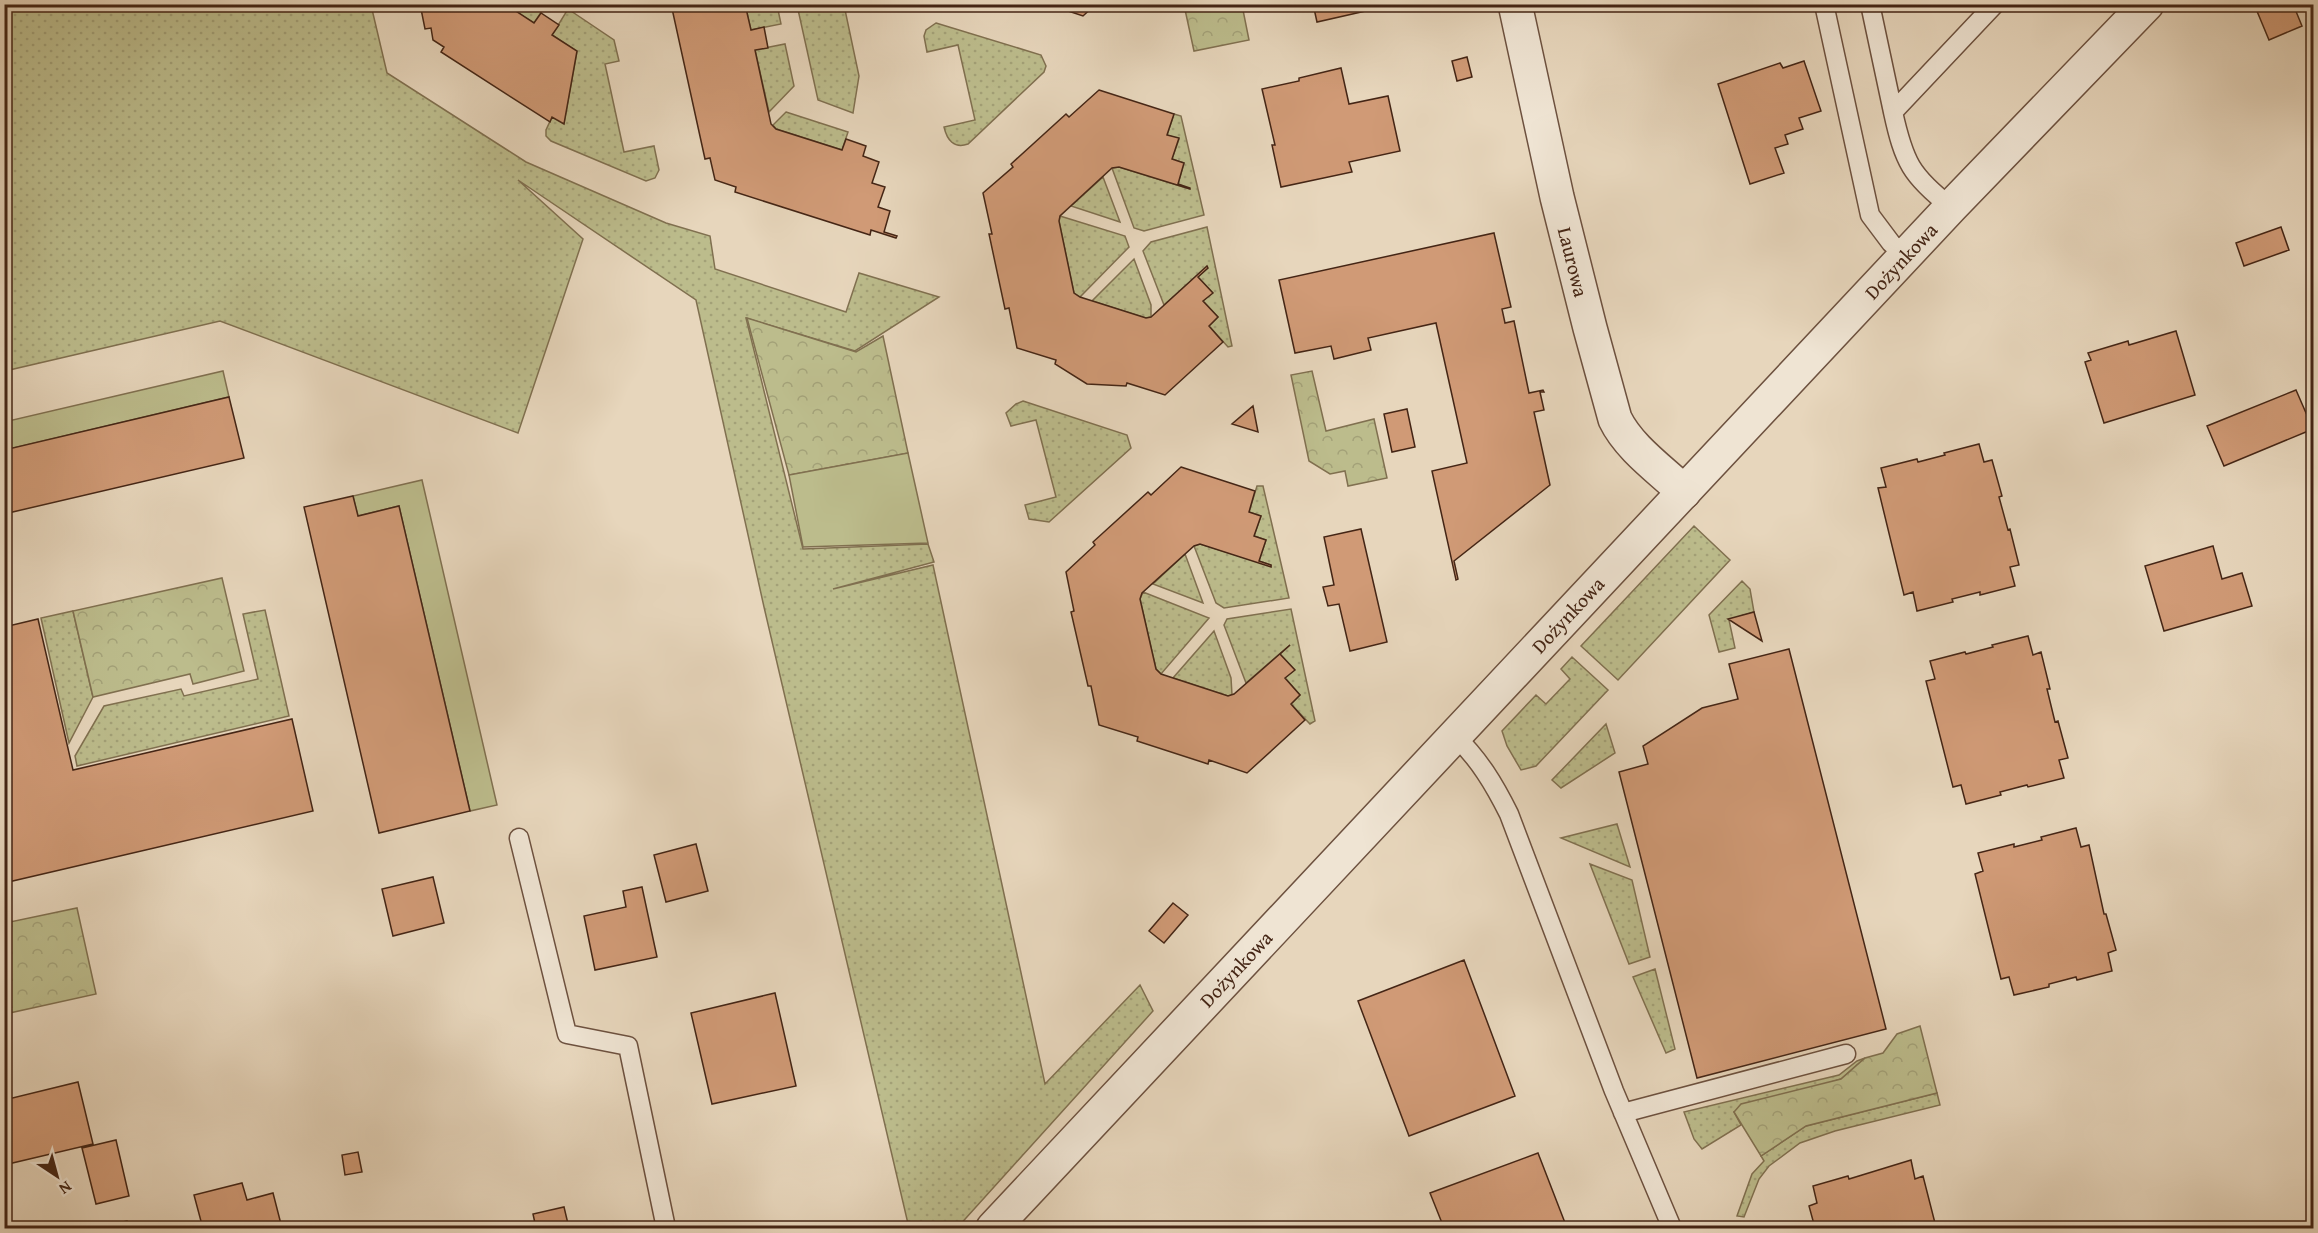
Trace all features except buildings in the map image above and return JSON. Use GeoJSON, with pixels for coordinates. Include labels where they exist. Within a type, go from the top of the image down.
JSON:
{"type":"FeatureCollection","features":[{"type":"Feature","properties":{"kind":"street","name":"Laurowa"},"geometry":{"type":"LineString","coordinates":[[1515,4],[1557,197],[1607,394],[1620,429],[1684,492]]}},
{"type":"Feature","properties":{"kind":"street","name":"Dożynkowa"},"geometry":{"type":"LineString","coordinates":[[993,1228],[1951,207],[2147,4]]}},
{"type":"Feature","properties":{"kind":"lane"},"geometry":{"type":"LineString","coordinates":[[1824,4],[1870,215],[1891,243],[1905,256]]}},
{"type":"Feature","properties":{"kind":"lane"},"geometry":{"type":"LineString","coordinates":[[1870,4],[1901,147],[1909,165],[1921,182],[1951,207]]}},
{"type":"Feature","properties":{"kind":"lane"},"geometry":{"type":"LineString","coordinates":[[1893,112],[1995,4]]}},
{"type":"Feature","properties":{"kind":"lane"},"geometry":{"type":"LineString","coordinates":[[1455,736],[1475,755],[1495,786],[1509,814],[1623,1113],[1672,1228]]}},
{"type":"Feature","properties":{"kind":"lane"},"geometry":{"type":"LineString","coordinates":[[519,838],[567,1034],[628,1046],[666,1228]]}},
{"type":"Feature","properties":{"kind":"lane"},"geometry":{"type":"LineString","coordinates":[[1623,1113],[1846,1054]]}},
{"type":"Feature","properties":{"kind":"green space"},"geometry":{"type":"Polygon","coordinates":[[[4,5],[371,5],[387,73],[526,162],[666,223],[710,236],[715,269],[846,312],[859,273],[939,297],[855,351],[746,318],[803,549],[928,544],[934,562],[833,589],[933,565],[1045,1084],[1140,985],[1153,1011],[957,1228],[909,1228],[764,607],[696,300],[518,180],[583,239],[518,433],[220,321],[5,371],[4,5]]]}},
{"type":"Feature","properties":{"kind":"green space"},"geometry":{"type":"Polygon","coordinates":[[[505,5],[546,5],[534,23],[505,5]]]}},
{"type":"Feature","properties":{"kind":"green space"},"geometry":{"type":"Polygon","coordinates":[[[745,5],[777,5],[781,24],[751,30],[745,5]]]}},
{"type":"Feature","properties":{"kind":"green space"},"geometry":{"type":"Polygon","coordinates":[[[797,5],[844,5],[859,76],[853,113],[818,100],[797,5]]]}},
{"type":"Feature","properties":{"kind":"green space"},"geometry":{"type":"Polygon","coordinates":[[[1184,5],[1242,5],[1249,40],[1194,51],[1184,5]]]}},
{"type":"Feature","properties":{"kind":"green space"},"geometry":{"type":"Polygon","coordinates":[[[568,9],[614,40],[619,61],[605,64],[624,152],[654,146],[659,170],[655,178],[646,181],[551,141],[546,136],[546,130],[552,117],[564,123],[577,51],[552,35],[568,9]]]}},
{"type":"Feature","properties":{"kind":"green space"},"geometry":{"type":"Polygon","coordinates":[[[936,23],[1041,55],[1046,66],[1044,72],[968,144],[959,145],[952,142],[944,127],[975,120],[958,45],[927,52],[924,36],[926,30],[936,23]]]}},
{"type":"Feature","properties":{"kind":"green space"},"geometry":{"type":"Polygon","coordinates":[[[785,44],[794,86],[769,112],[755,50],[785,44]]]}},
{"type":"Feature","properties":{"kind":"green space"},"geometry":{"type":"Polygon","coordinates":[[[786,112],[848,132],[842,150],[776,129],[773,125],[786,112]]]}},
{"type":"Feature","properties":{"kind":"green space"},"geometry":{"type":"Polygon","coordinates":[[[1174,114],[1181,116],[1204,215],[1144,231],[1134,228],[1112,168],[1119,167],[1190,189],[1178,184],[1184,163],[1172,159],[1179,139],[1167,135],[1174,114]]]}},
{"type":"Feature","properties":{"kind":"green space"},"geometry":{"type":"Polygon","coordinates":[[[1103,177],[1120,222],[1071,206],[1103,177]]]}},
{"type":"Feature","properties":{"kind":"green space"},"geometry":{"type":"Polygon","coordinates":[[[1060,216],[1125,236],[1129,247],[1080,297],[1074,293],[1059,221],[1060,216]]]}},
{"type":"Feature","properties":{"kind":"green space"},"geometry":{"type":"Polygon","coordinates":[[[1207,227],[1232,346],[1228,347],[1209,326],[1218,317],[1203,301],[1212,293],[1198,277],[1207,267],[1164,305],[1143,251],[1151,242],[1207,227]]]}},
{"type":"Feature","properties":{"kind":"green space"},"geometry":{"type":"Polygon","coordinates":[[[1134,259],[1151,305],[1151,317],[1146,318],[1092,301],[1134,259]]]}},
{"type":"Feature","properties":{"kind":"green space"},"geometry":{"type":"Polygon","coordinates":[[[747,318],[856,352],[883,336],[908,453],[789,475],[747,318]]]}},
{"type":"Feature","properties":{"kind":"green space"},"geometry":{"type":"Polygon","coordinates":[[[223,371],[229,397],[5,450],[4,422],[223,371]]]}},
{"type":"Feature","properties":{"kind":"green space"},"geometry":{"type":"Polygon","coordinates":[[[1312,371],[1326,431],[1374,419],[1387,478],[1348,486],[1345,471],[1330,474],[1309,461],[1291,375],[1312,371]]]}},
{"type":"Feature","properties":{"kind":"green space"},"geometry":{"type":"Polygon","coordinates":[[[1023,401],[1127,435],[1131,448],[1049,522],[1029,519],[1025,505],[1056,497],[1036,420],[1011,426],[1006,413],[1023,401]]]}},
{"type":"Feature","properties":{"kind":"green space"},"geometry":{"type":"Polygon","coordinates":[[[908,453],[928,543],[803,547],[789,475],[908,453]]]}},
{"type":"Feature","properties":{"kind":"green space"},"geometry":{"type":"Polygon","coordinates":[[[422,480],[497,805],[470,811],[399,506],[358,516],[353,496],[422,480]]]}},
{"type":"Feature","properties":{"kind":"green space"},"geometry":{"type":"Polygon","coordinates":[[[1257,486],[1263,486],[1289,598],[1224,608],[1216,603],[1194,546],[1200,544],[1271,566],[1259,561],[1266,540],[1254,536],[1261,516],[1249,512],[1257,486]]]}},
{"type":"Feature","properties":{"kind":"green space"},"geometry":{"type":"Polygon","coordinates":[[[1694,526],[1730,560],[1618,680],[1581,646],[1694,526]]]}},
{"type":"Feature","properties":{"kind":"green space"},"geometry":{"type":"Polygon","coordinates":[[[1185,554],[1203,603],[1153,584],[1185,554]]]}},
{"type":"Feature","properties":{"kind":"green space"},"geometry":{"type":"Polygon","coordinates":[[[222,578],[244,671],[193,684],[190,674],[93,697],[73,611],[222,578]]]}},
{"type":"Feature","properties":{"kind":"green space"},"geometry":{"type":"Polygon","coordinates":[[[1742,581],[1750,589],[1754,612],[1729,620],[1735,648],[1719,652],[1709,615],[1742,581]]]}},
{"type":"Feature","properties":{"kind":"green space"},"geometry":{"type":"Polygon","coordinates":[[[1143,592],[1209,618],[1161,674],[1156,669],[1140,599],[1143,592]]]}},
{"type":"Feature","properties":{"kind":"green space"},"geometry":{"type":"Polygon","coordinates":[[[1291,609],[1315,721],[1310,724],[1291,704],[1300,695],[1285,678],[1294,670],[1280,654],[1290,645],[1246,683],[1224,625],[1227,619],[1291,609]]]}},
{"type":"Feature","properties":{"kind":"green space"},"geometry":{"type":"Polygon","coordinates":[[[265,610],[289,716],[77,766],[75,756],[104,706],[181,689],[184,696],[258,679],[243,614],[265,610]]]}},
{"type":"Feature","properties":{"kind":"green space"},"geometry":{"type":"Polygon","coordinates":[[[73,611],[93,697],[69,743],[41,618],[73,611]]]}},
{"type":"Feature","properties":{"kind":"green space"},"geometry":{"type":"Polygon","coordinates":[[[1214,631],[1231,678],[1232,695],[1228,696],[1173,678],[1214,631]]]}},
{"type":"Feature","properties":{"kind":"green space"},"geometry":{"type":"Polygon","coordinates":[[[1572,657],[1608,690],[1536,766],[1521,770],[1507,746],[1502,731],[1536,695],[1546,704],[1570,679],[1561,669],[1572,657]]]}},
{"type":"Feature","properties":{"kind":"green space"},"geometry":{"type":"Polygon","coordinates":[[[1606,724],[1615,753],[1561,788],[1552,780],[1606,724]]]}},
{"type":"Feature","properties":{"kind":"green space"},"geometry":{"type":"Polygon","coordinates":[[[1617,824],[1630,867],[1561,838],[1617,824]]]}},
{"type":"Feature","properties":{"kind":"green space"},"geometry":{"type":"Polygon","coordinates":[[[1590,864],[1632,880],[1650,957],[1629,964],[1590,864]]]}},
{"type":"Feature","properties":{"kind":"green space"},"geometry":{"type":"Polygon","coordinates":[[[77,908],[96,994],[5,1014],[5,923],[77,908]]]}},
{"type":"Feature","properties":{"kind":"green space"},"geometry":{"type":"Polygon","coordinates":[[[1655,969],[1675,1049],[1666,1053],[1633,977],[1655,969]]]}},
{"type":"Feature","properties":{"kind":"green space"},"geometry":{"type":"Polygon","coordinates":[[[1920,1026],[1937,1093],[1806,1126],[1761,1156],[1734,1112],[1741,1104],[1841,1079],[1865,1058],[1883,1053],[1897,1034],[1920,1026]]]}},
{"type":"Feature","properties":{"kind":"green space"},"geometry":{"type":"Polygon","coordinates":[[[1865,1058],[1841,1079],[1734,1112],[1741,1125],[1702,1149],[1694,1139],[1684,1112],[1839,1075],[1857,1061],[1865,1058]]]}},
{"type":"Feature","properties":{"kind":"green space"},"geometry":{"type":"Polygon","coordinates":[[[1937,1093],[1940,1105],[1835,1131],[1800,1143],[1769,1166],[1759,1179],[1744,1217],[1737,1216],[1752,1174],[1764,1161],[1761,1156],[1806,1126],[1937,1093]]]}}]}
